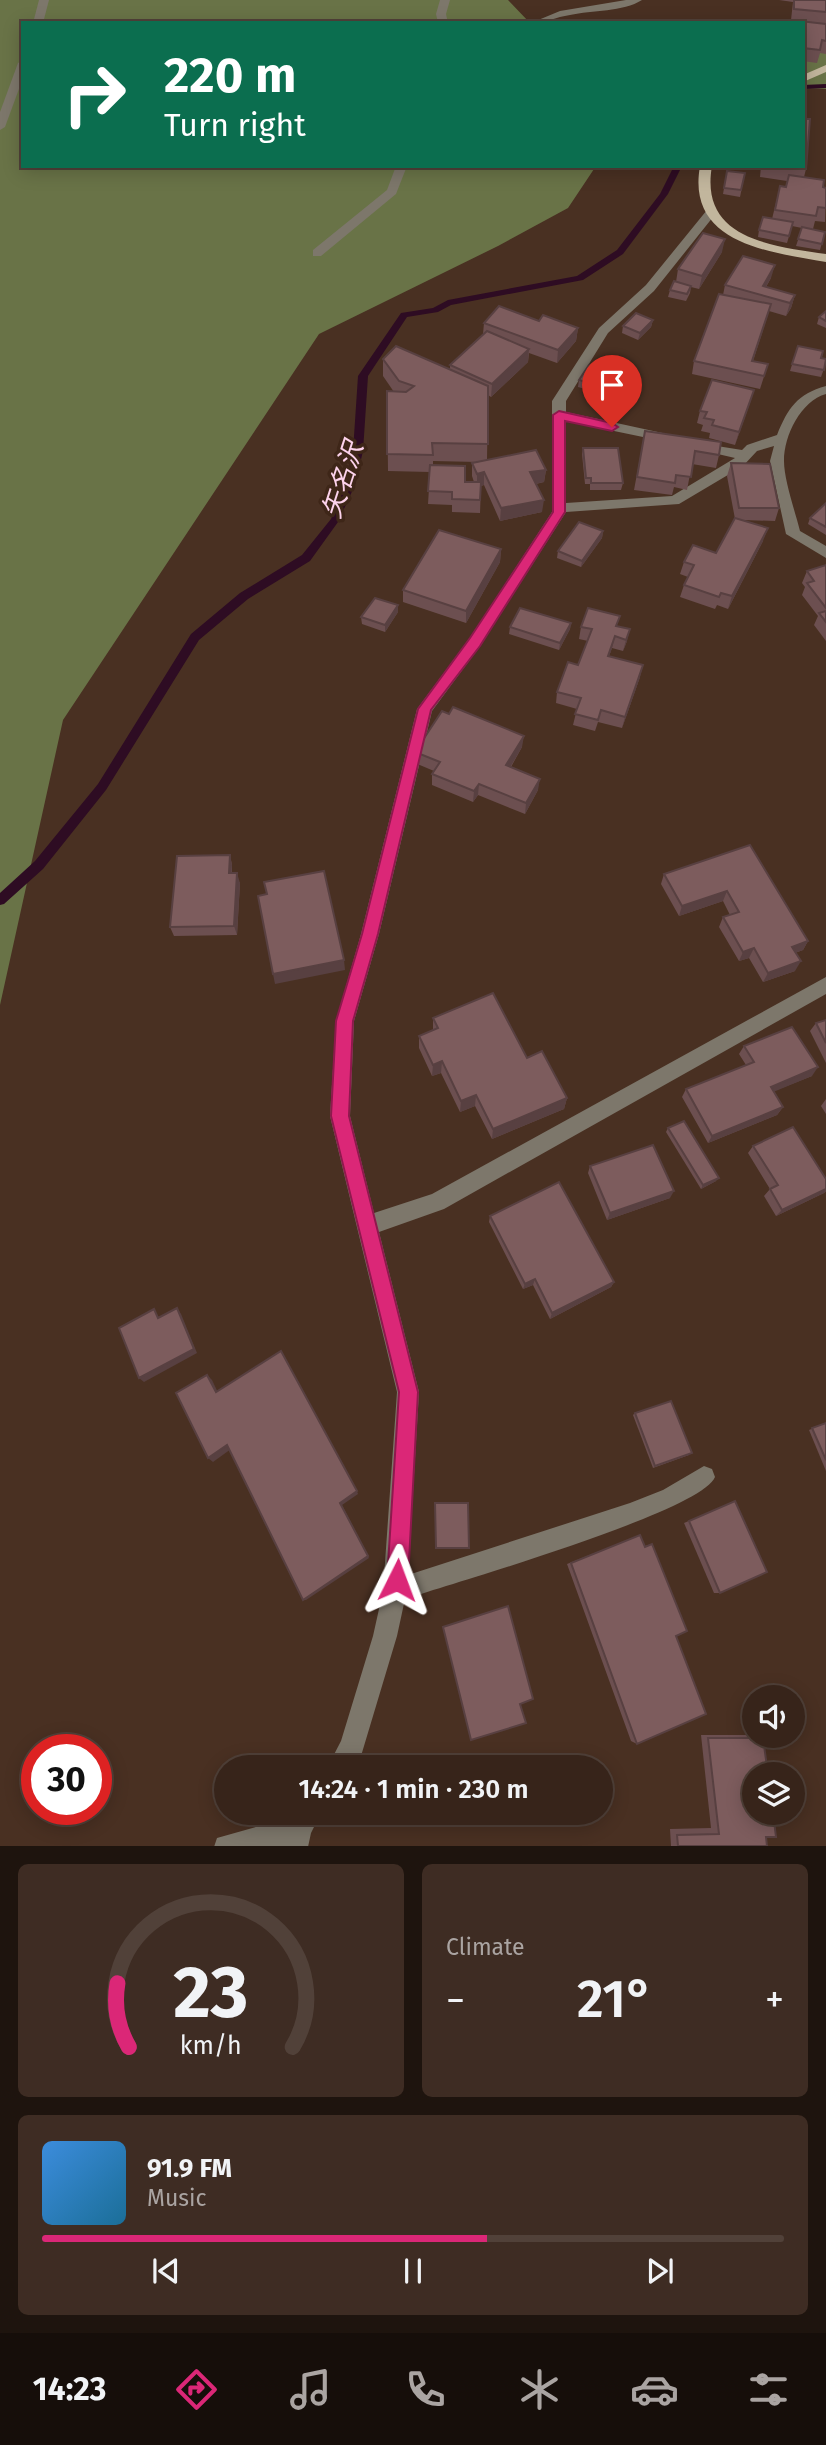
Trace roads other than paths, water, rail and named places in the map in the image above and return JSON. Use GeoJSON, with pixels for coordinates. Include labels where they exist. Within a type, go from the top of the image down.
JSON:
{"type":"FeatureCollection","features":[{"type":"Feature","properties":{"kind":"main road"},"geometry":{"type":"LineString","coordinates":[[805,78],[826,68]]}},
{"type":"Feature","properties":{"kind":"main road"},"geometry":{"type":"LineString","coordinates":[[706,168],[704,198],[711,212],[728,230],[751,242],[826,258]]}},
{"type":"Feature","properties":{"kind":"street"},"geometry":{"type":"LineString","coordinates":[[39,21],[44,0]]}},
{"type":"Feature","properties":{"kind":"street"},"geometry":{"type":"LineString","coordinates":[[443,21],[441,14],[445,0]]}},
{"type":"Feature","properties":{"kind":"street"},"geometry":{"type":"LineString","coordinates":[[539,21],[548,16],[613,7],[637,0]]}},
{"type":"Feature","properties":{"kind":"street"},"geometry":{"type":"LineString","coordinates":[[0,127],[21,69]]}},
{"type":"Feature","properties":{"kind":"street"},"geometry":{"type":"LineString","coordinates":[[317,253],[392,192],[401,168]]}},
{"type":"Feature","properties":{"kind":"street"},"geometry":{"type":"LineString","coordinates":[[347,1755],[352,1747],[385,1636],[395,1591],[408,1392],[340,1116],[345,1021],[370,934],[425,709],[475,642],[559,512],[559,401],[603,331],[650,288],[711,212]]}},
{"type":"Feature","properties":{"kind":"street"},"geometry":{"type":"LineString","coordinates":[[826,390],[811,394],[792,414],[782,438],[777,461],[793,534],[826,553]]}},
{"type":"Feature","properties":{"kind":"street"},"geometry":{"type":"LineString","coordinates":[[559,415],[745,455]]}},
{"type":"Feature","properties":{"kind":"street"},"geometry":{"type":"LineString","coordinates":[[559,508],[674,501],[692,492],[752,448],[782,438]]}},
{"type":"Feature","properties":{"kind":"street"},"geometry":{"type":"LineString","coordinates":[[366,1226],[437,1202],[826,985]]}},
{"type":"Feature","properties":{"kind":"street"},"geometry":{"type":"LineString","coordinates":[[395,1591],[630,1514],[670,1498],[704,1477]]}},
{"type":"Feature","properties":{"kind":"street"},"geometry":{"type":"LineString","coordinates":[[226,1846],[301,1829]]}},
{"type":"Feature","properties":{"kind":"waterway","name":"矢名沢"},"geometry":{"type":"LineString","coordinates":[[805,87],[826,86]]}},
{"type":"Feature","properties":{"kind":"waterway","name":"矢名沢"},"geometry":{"type":"LineString","coordinates":[[0,900],[39,865],[102,787],[195,637],[244,596],[306,558],[335,520],[350,485],[358,451],[363,376],[404,315],[435,310],[448,303],[580,278],[620,252],[664,194],[677,168]]}}]}
